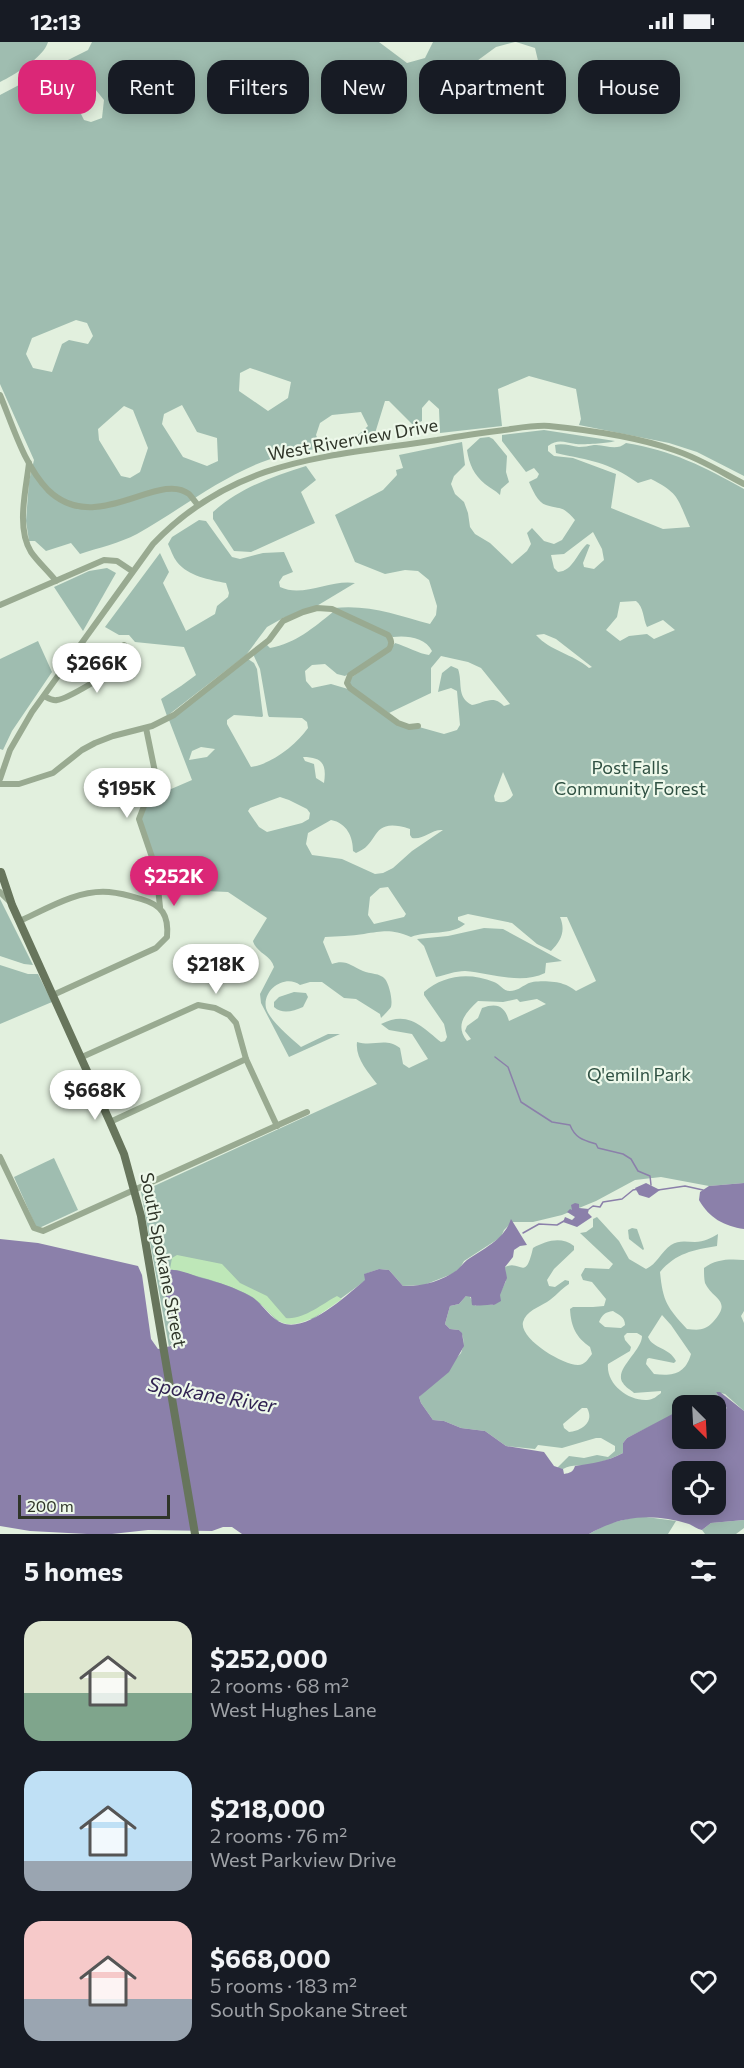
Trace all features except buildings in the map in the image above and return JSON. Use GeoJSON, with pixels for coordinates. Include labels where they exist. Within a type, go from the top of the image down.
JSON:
{"type":"FeatureCollection","features":[{"type":"Feature","properties":{"kind":"main road","name":"South Spokane Street"},"geometry":{"type":"LineString","coordinates":[[0,871],[12,905],[110,1122],[135,1189],[195,1534]]}},
{"type":"Feature","properties":{"kind":"street"},"geometry":{"type":"LineString","coordinates":[[0,395],[29,463],[49,491],[64,500],[80,506],[101,507],[174,489],[188,493],[198,505]]}},
{"type":"Feature","properties":{"kind":"street","name":"West Riverview Drive"},"geometry":{"type":"LineString","coordinates":[[0,779],[18,734],[132,571],[157,540],[174,523],[198,505],[246,478],[284,465],[533,426],[563,428],[651,443],[676,450],[744,484]]}},
{"type":"Feature","properties":{"kind":"street"},"geometry":{"type":"LineString","coordinates":[[29,463],[24,520],[26,542],[56,581]]}},
{"type":"Feature","properties":{"kind":"street"},"geometry":{"type":"LineString","coordinates":[[0,605],[104,560],[117,561],[132,571]]}},
{"type":"Feature","properties":{"kind":"street"},"geometry":{"type":"LineString","coordinates":[[0,784],[19,784],[46,776],[95,743],[163,721],[183,708],[269,640],[282,621],[317,608],[343,613],[388,635],[392,645],[389,649],[350,675],[347,683],[358,695],[398,723],[409,727],[418,726]]}},
{"type":"Feature","properties":{"kind":"street"},"geometry":{"type":"LineString","coordinates":[[44,696],[52,700],[60,700],[89,685],[117,666],[121,660],[124,645]]}},
{"type":"Feature","properties":{"kind":"street"},"geometry":{"type":"LineString","coordinates":[[53,995],[156,948],[167,937],[166,919],[160,907],[156,869],[139,819],[155,772],[146,728]]}},
{"type":"Feature","properties":{"kind":"street"},"geometry":{"type":"LineString","coordinates":[[0,892],[12,905]]}},
{"type":"Feature","properties":{"kind":"street"},"geometry":{"type":"LineString","coordinates":[[20,921],[72,898],[96,892],[127,895],[160,907]]}},
{"type":"Feature","properties":{"kind":"street"},"geometry":{"type":"LineString","coordinates":[[82,1057],[198,1005],[207,1005],[223,1011],[236,1023],[246,1059],[277,1125]]}},
{"type":"Feature","properties":{"kind":"street"},"geometry":{"type":"LineString","coordinates":[[110,1122],[246,1059]]}},
{"type":"Feature","properties":{"kind":"street"},"geometry":{"type":"LineString","coordinates":[[0,1157],[34,1228],[39,1231],[308,1112]]}},
{"type":"Feature","properties":{"kind":"green space"},"geometry":{"type":"Polygon","coordinates":[[[0,42],[48,42],[41,54],[34,60],[18,60],[18,71],[0,82],[0,42]]]}},
{"type":"Feature","properties":{"kind":"green space"},"geometry":{"type":"Polygon","coordinates":[[[92,42],[379,42],[403,60],[321,60],[321,114],[407,114],[407,63],[425,58],[433,42],[515,42],[496,47],[478,60],[419,60],[419,114],[566,114],[566,60],[538,60],[535,48],[516,42],[744,42],[744,476],[697,452],[669,443],[579,425],[581,419],[576,389],[529,376],[498,389],[502,426],[440,433],[439,409],[429,400],[422,408],[422,421],[413,425],[389,401],[385,401],[372,443],[362,443],[358,435],[368,426],[361,412],[332,415],[320,423],[316,435],[321,446],[319,449],[293,453],[246,469],[202,493],[137,534],[116,543],[80,554],[71,543],[46,551],[35,541],[29,541],[26,521],[29,481],[34,460],[0,384],[0,95],[18,86],[18,114],[81,114],[84,120],[91,122],[102,118],[104,100],[96,90],[96,60],[68,60],[88,50],[92,42]],[[76,320],[32,338],[26,354],[33,368],[52,372],[62,344],[69,340],[88,344],[93,336],[87,323],[76,320]],[[250,368],[240,373],[239,391],[268,411],[288,398],[291,382],[250,368]],[[182,405],[164,414],[162,424],[183,457],[207,466],[218,461],[217,438],[197,432],[182,405]],[[124,406],[98,429],[99,440],[121,476],[130,478],[140,472],[148,448],[133,410],[124,406]]]}},
{"type":"Feature","properties":{"kind":"green space"},"geometry":{"type":"Polygon","coordinates":[[[544,430],[615,441],[584,444],[559,442],[548,446],[548,451],[554,456],[573,458],[616,474],[611,508],[663,529],[690,527],[680,503],[668,489],[651,479],[638,483],[608,466],[556,453],[555,445],[618,447],[626,443],[643,446],[687,460],[744,489],[744,1183],[709,1186],[661,1177],[635,1180],[596,1201],[562,1215],[533,1222],[512,1222],[501,1237],[464,1261],[460,1268],[452,1274],[424,1285],[403,1286],[389,1270],[379,1269],[365,1274],[366,1280],[313,1319],[277,1321],[262,1305],[170,1269],[162,1270],[173,1341],[169,1347],[141,1192],[377,1084],[360,1059],[357,1042],[395,1045],[400,1048],[403,1064],[409,1068],[428,1059],[412,1034],[389,1030],[381,1024],[391,1020],[407,1019],[441,1042],[445,1041],[447,1037],[444,1024],[424,995],[424,992],[440,982],[466,976],[494,982],[510,991],[539,981],[565,984],[576,991],[596,981],[567,917],[560,917],[563,927],[562,936],[551,951],[537,944],[512,923],[468,914],[458,917],[458,920],[465,924],[446,932],[411,937],[388,931],[325,937],[323,942],[332,964],[345,963],[385,979],[390,992],[391,1007],[381,1018],[380,1014],[356,999],[344,998],[322,982],[300,985],[288,981],[282,982],[271,989],[266,1008],[286,1034],[301,1047],[328,1034],[340,1034],[289,1057],[261,1003],[260,994],[274,967],[253,941],[267,918],[228,892],[162,889],[158,867],[141,819],[148,799],[192,780],[169,720],[248,659],[257,669],[263,716],[234,715],[227,720],[227,724],[251,767],[275,758],[303,734],[308,728],[307,722],[302,718],[269,717],[260,669],[253,654],[266,644],[270,648],[296,639],[333,612],[390,640],[387,648],[345,676],[337,674],[325,664],[312,665],[305,671],[306,681],[312,688],[331,684],[348,689],[402,727],[419,727],[444,734],[457,730],[460,725],[457,691],[451,688],[438,692],[442,673],[451,666],[458,669],[462,694],[467,702],[472,705],[496,700],[504,706],[510,704],[481,668],[468,662],[441,656],[431,668],[431,693],[389,713],[351,687],[348,680],[390,650],[395,643],[429,655],[432,651],[421,640],[410,637],[393,637],[334,608],[371,609],[430,624],[436,615],[437,606],[429,580],[418,571],[405,570],[385,574],[355,562],[335,515],[383,490],[397,475],[396,470],[403,468],[399,455],[462,442],[465,465],[454,476],[451,484],[455,494],[464,502],[470,527],[475,534],[490,543],[512,564],[527,551],[531,544],[527,533],[532,528],[544,541],[554,544],[562,540],[575,520],[564,510],[543,504],[538,499],[529,482],[537,478],[539,474],[534,468],[526,472],[502,441],[502,435],[544,430]],[[593,532],[564,554],[551,555],[554,568],[558,572],[571,565],[587,544],[590,545],[583,563],[584,567],[594,569],[604,560],[602,549],[593,532]],[[636,601],[620,602],[617,617],[606,630],[620,641],[629,636],[647,634],[654,639],[675,630],[663,620],[647,627],[642,610],[636,601]],[[544,634],[536,635],[589,668],[592,667],[556,639],[544,634]],[[201,747],[192,751],[189,760],[207,757],[215,749],[201,747]],[[303,757],[305,761],[314,764],[316,778],[324,783],[324,766],[315,758],[303,757]],[[503,772],[494,796],[495,801],[506,801],[513,795],[503,772]],[[280,797],[250,808],[248,811],[259,827],[267,832],[302,823],[309,819],[310,813],[307,809],[280,797]],[[331,820],[308,833],[306,844],[312,855],[342,859],[375,874],[393,868],[412,851],[443,830],[412,838],[410,829],[388,826],[381,829],[364,849],[356,853],[353,851],[352,841],[345,827],[331,820]],[[388,887],[380,888],[370,897],[368,915],[374,924],[404,917],[406,914],[388,887]],[[517,999],[503,1002],[478,1001],[466,1014],[462,1030],[467,1041],[471,1039],[465,1031],[467,1026],[478,1018],[482,1008],[500,1007],[509,1021],[546,1004],[537,999],[520,1002],[517,999]]]}},
{"type":"Feature","properties":{"kind":"green space"},"geometry":{"type":"Polygon","coordinates":[[[489,437],[507,456],[506,472],[509,482],[501,489],[500,495],[478,477],[467,450],[480,438],[489,437]]]}},
{"type":"Feature","properties":{"kind":"green space"},"geometry":{"type":"Polygon","coordinates":[[[306,466],[316,480],[301,492],[315,523],[251,552],[234,551],[213,519],[213,512],[234,496],[257,484],[306,466]]]}},
{"type":"Feature","properties":{"kind":"green space"},"geometry":{"type":"Polygon","coordinates":[[[199,520],[206,521],[232,557],[240,559],[263,553],[284,552],[293,572],[283,576],[279,582],[280,587],[289,590],[308,590],[336,583],[355,583],[315,607],[283,618],[267,627],[246,655],[167,716],[161,699],[196,675],[184,647],[135,642],[129,635],[119,635],[105,627],[160,553],[169,572],[163,583],[186,631],[215,614],[217,606],[228,597],[226,583],[200,577],[187,571],[176,560],[168,544],[172,537],[199,520]]]}},
{"type":"Feature","properties":{"kind":"green space"},"geometry":{"type":"Polygon","coordinates":[[[107,568],[116,573],[83,631],[54,587],[89,571],[107,568]]]}},
{"type":"Feature","properties":{"kind":"green space"},"geometry":{"type":"Polygon","coordinates":[[[38,641],[52,672],[12,731],[3,750],[0,749],[0,659],[38,641]]]}},
{"type":"Feature","properties":{"kind":"green space"},"geometry":{"type":"Polygon","coordinates":[[[0,899],[33,965],[0,956],[0,899]]]}},
{"type":"Feature","properties":{"kind":"green space"},"geometry":{"type":"Polygon","coordinates":[[[484,928],[503,929],[562,961],[546,963],[545,973],[526,978],[465,971],[436,977],[424,946],[417,939],[448,936],[484,928]]]}},
{"type":"Feature","properties":{"kind":"green space"},"geometry":{"type":"Polygon","coordinates":[[[0,965],[28,974],[38,974],[52,1002],[0,1024],[0,965]]]}},
{"type":"Feature","properties":{"kind":"green space"},"geometry":{"type":"Polygon","coordinates":[[[294,992],[306,993],[308,997],[303,1007],[284,1012],[274,1007],[274,1002],[279,997],[294,992]]]}},
{"type":"Feature","properties":{"kind":"green space"},"geometry":{"type":"Polygon","coordinates":[[[54,1158],[78,1210],[37,1229],[14,1177],[54,1158]]]}},
{"type":"Feature","properties":{"kind":"green space"},"geometry":{"type":"Polygon","coordinates":[[[597,1217],[619,1241],[629,1259],[646,1269],[674,1243],[701,1241],[718,1234],[717,1246],[679,1256],[660,1272],[667,1304],[687,1329],[698,1330],[707,1327],[719,1315],[721,1309],[720,1301],[705,1283],[704,1268],[723,1260],[744,1260],[744,1311],[741,1316],[744,1323],[744,1411],[725,1394],[716,1392],[718,1395],[672,1395],[672,1416],[627,1438],[623,1443],[623,1453],[595,1464],[570,1466],[563,1469],[557,1468],[569,1456],[608,1457],[615,1451],[615,1446],[601,1438],[596,1438],[562,1448],[538,1445],[535,1449],[506,1446],[485,1431],[461,1428],[444,1421],[433,1420],[419,1397],[461,1353],[463,1344],[459,1330],[450,1329],[445,1324],[450,1306],[459,1304],[469,1295],[475,1306],[494,1305],[506,1281],[505,1267],[510,1265],[525,1267],[528,1265],[533,1248],[543,1243],[559,1240],[574,1246],[574,1250],[554,1269],[547,1280],[549,1286],[555,1287],[565,1280],[569,1281],[569,1284],[527,1315],[523,1322],[524,1329],[543,1350],[563,1361],[578,1365],[588,1360],[592,1354],[590,1347],[575,1331],[570,1309],[604,1306],[606,1299],[592,1282],[583,1280],[581,1275],[585,1268],[609,1269],[613,1264],[580,1233],[593,1227],[593,1219],[597,1217]],[[613,1311],[604,1314],[599,1322],[605,1327],[621,1328],[625,1325],[624,1320],[613,1311]],[[662,1315],[648,1337],[650,1341],[673,1356],[676,1361],[674,1363],[649,1358],[646,1364],[654,1374],[667,1375],[681,1370],[691,1354],[662,1315]],[[627,1333],[624,1336],[631,1347],[630,1351],[608,1364],[608,1371],[614,1384],[626,1394],[640,1400],[653,1399],[661,1391],[634,1393],[621,1378],[642,1336],[637,1333],[627,1333]],[[582,1408],[563,1424],[569,1432],[586,1425],[589,1413],[587,1408],[582,1408]]]}},
{"type":"Feature","properties":{"kind":"green space"},"geometry":{"type":"Polygon","coordinates":[[[637,1229],[643,1250],[629,1239],[628,1230],[637,1229]]]}},
{"type":"Feature","properties":{"kind":"green space"},"geometry":{"type":"Polygon","coordinates":[[[639,1516],[676,1521],[668,1534],[589,1534],[607,1524],[639,1516]]]}},
{"type":"Feature","properties":{"kind":"green space"},"geometry":{"type":"Polygon","coordinates":[[[744,1520],[744,1528],[736,1534],[705,1534],[702,1530],[711,1523],[744,1520]]]}},
{"type":"Feature","properties":{"kind":"sand"},"geometry":{"type":"Polygon","coordinates":[[[177,1255],[222,1264],[240,1283],[267,1296],[286,1318],[306,1314],[337,1296],[342,1299],[301,1323],[284,1323],[276,1319],[253,1297],[239,1290],[170,1269],[172,1258],[177,1255]]]}},
{"type":"Feature","properties":{"kind":"water"},"geometry":{"type":"Polygon","coordinates":[[[646,1183],[660,1190],[649,1198],[639,1195],[635,1188],[646,1183]]]}},
{"type":"Feature","properties":{"kind":"water"},"geometry":{"type":"Polygon","coordinates":[[[744,1183],[744,1229],[718,1220],[707,1212],[699,1200],[700,1192],[709,1186],[744,1183]]]}},
{"type":"Feature","properties":{"kind":"water"},"geometry":{"type":"Polygon","coordinates":[[[579,1204],[579,1208],[589,1209],[588,1213],[592,1217],[577,1227],[563,1222],[565,1217],[572,1220],[575,1217],[567,1212],[572,1210],[571,1205],[579,1204]]]}},
{"type":"Feature","properties":{"kind":"water","name":"Spokane River"},"geometry":{"type":"Polygon","coordinates":[[[511,1219],[527,1245],[514,1250],[513,1257],[505,1267],[507,1278],[500,1295],[501,1301],[494,1305],[474,1306],[471,1297],[466,1296],[459,1304],[450,1306],[445,1324],[450,1329],[459,1330],[462,1333],[464,1346],[449,1372],[419,1397],[433,1420],[444,1421],[461,1428],[485,1431],[506,1446],[544,1452],[554,1466],[563,1469],[564,1474],[571,1472],[575,1466],[594,1463],[623,1453],[623,1443],[627,1438],[672,1414],[672,1449],[726,1449],[726,1397],[744,1411],[744,1520],[711,1523],[702,1530],[676,1520],[638,1518],[613,1523],[589,1534],[242,1534],[232,1527],[223,1527],[212,1531],[148,1530],[87,1534],[30,1531],[0,1526],[0,1239],[38,1243],[138,1266],[142,1275],[151,1339],[158,1349],[171,1346],[173,1341],[162,1271],[182,1272],[221,1283],[254,1299],[277,1321],[292,1325],[303,1323],[326,1311],[365,1280],[364,1274],[379,1269],[389,1270],[403,1286],[438,1280],[457,1270],[504,1233],[511,1219]]]}},
{"type":"Feature","properties":{"kind":"waterway"},"geometry":{"type":"LineString","coordinates":[[495,1057],[508,1067],[521,1102],[552,1122],[570,1125],[577,1136],[596,1144],[598,1148],[623,1154],[631,1159],[638,1171],[650,1176],[651,1185]]}},
{"type":"Feature","properties":{"kind":"waterway"},"geometry":{"type":"LineString","coordinates":[[658,1190],[685,1186],[703,1190]]}},
{"type":"Feature","properties":{"kind":"waterway"},"geometry":{"type":"LineString","coordinates":[[589,1209],[593,1206],[600,1207],[603,1202],[622,1199],[633,1190],[638,1189]]}},
{"type":"Feature","properties":{"kind":"waterway"},"geometry":{"type":"LineString","coordinates":[[523,1233],[539,1224],[557,1225],[564,1221]]}},
{"type":"Feature","properties":{"kind":"park label","name":"Post Falls Community Forest"},"geometry":{"type":"Point","coordinates":[630,778]}},
{"type":"Feature","properties":{"kind":"park label","name":"Q'emiln Park"},"geometry":{"type":"Point","coordinates":[639,1075]}}]}
